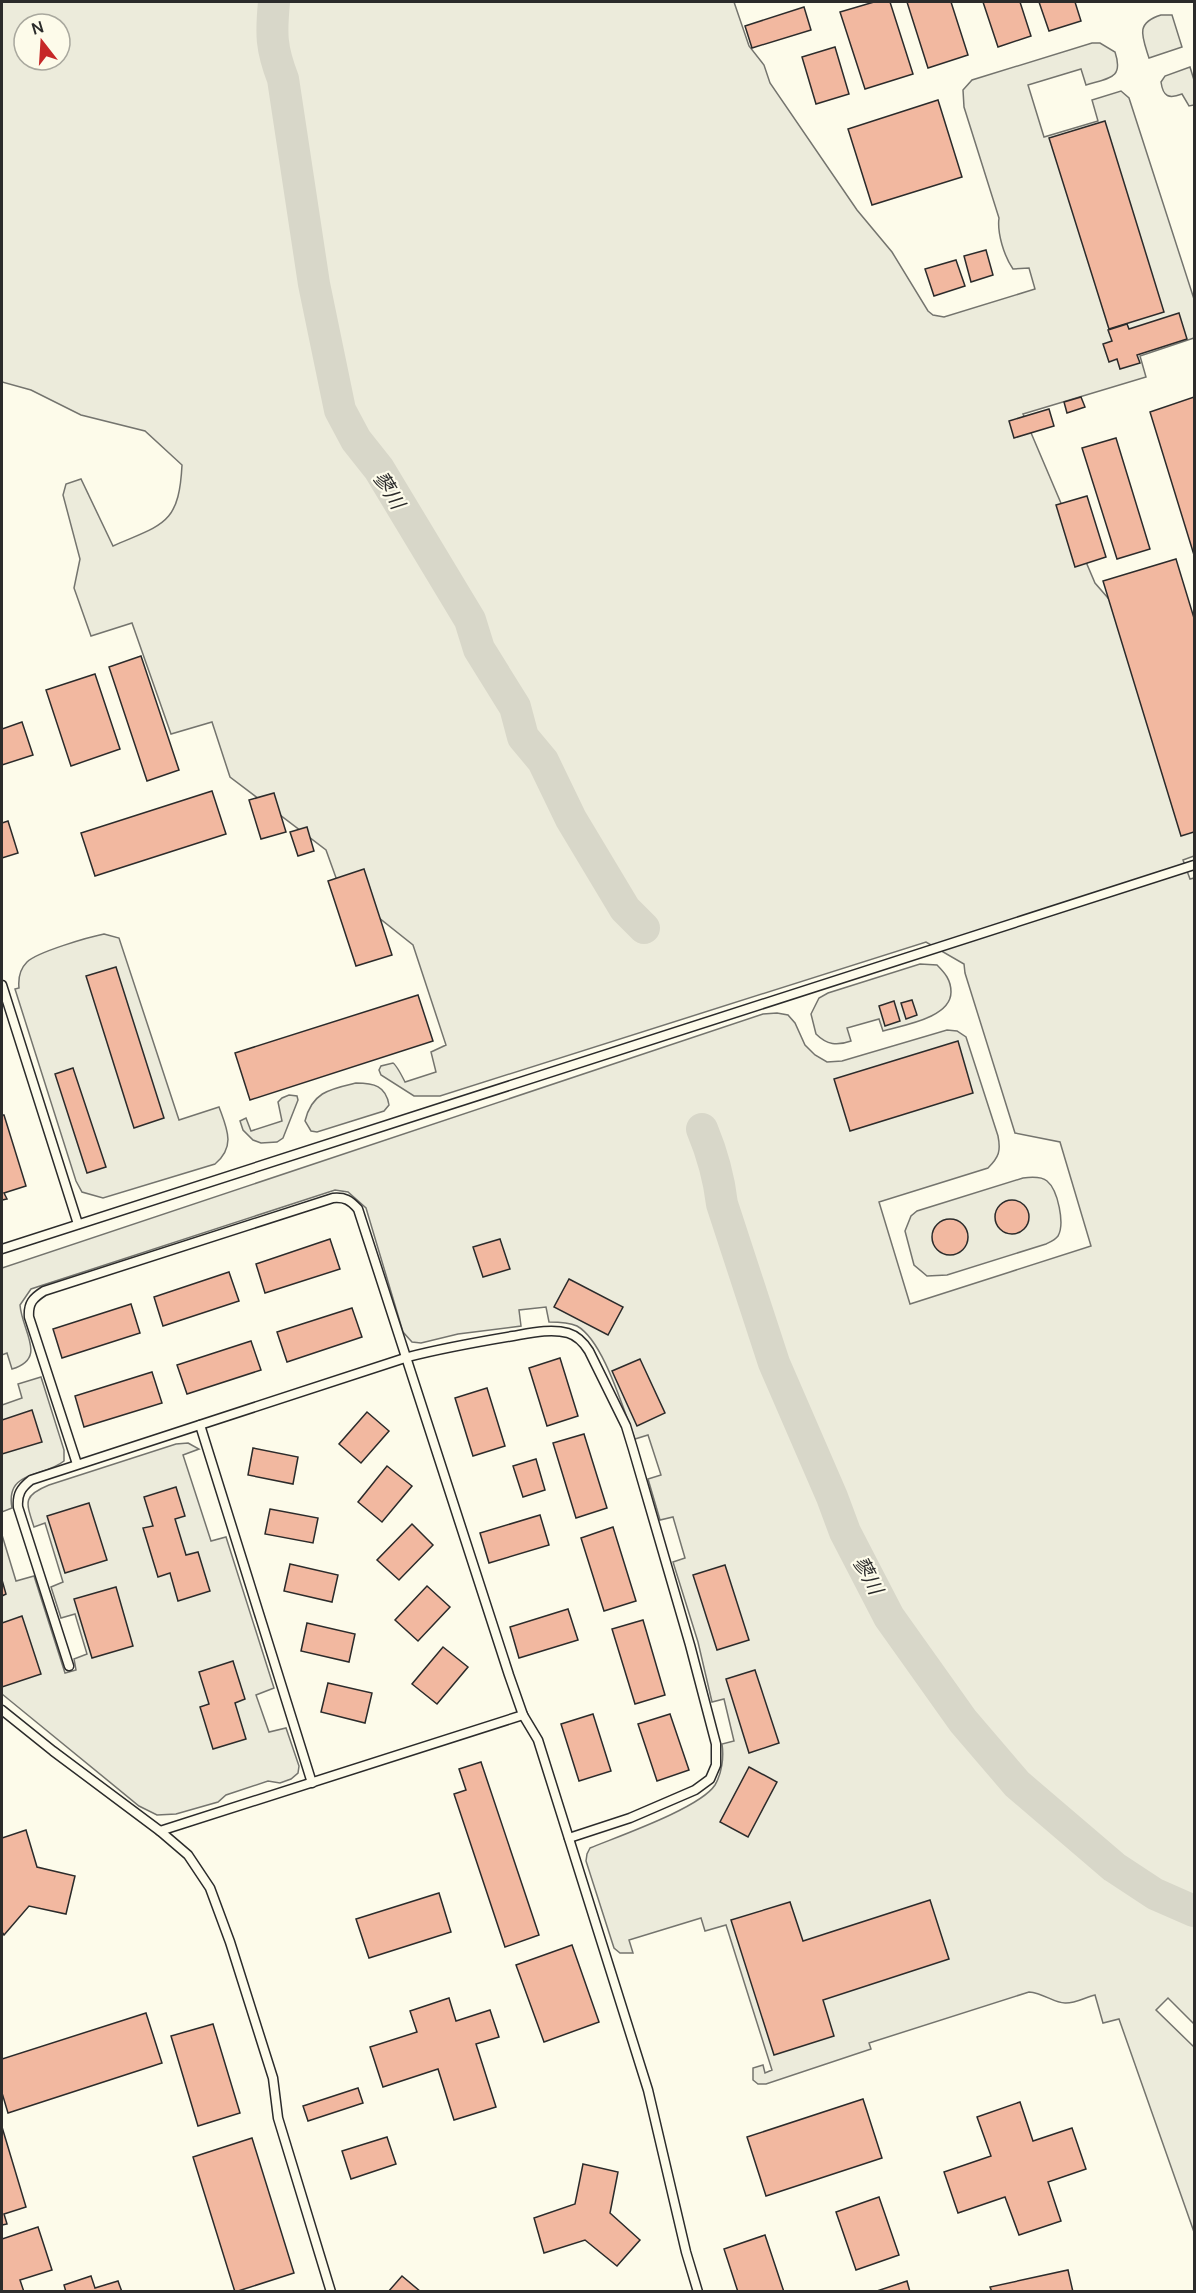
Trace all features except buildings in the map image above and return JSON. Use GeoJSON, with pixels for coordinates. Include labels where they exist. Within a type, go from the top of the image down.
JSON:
{"type":"FeatureCollection","features":[{"type":"Feature","properties":{"kind":"lane"},"geometry":{"type":"LineString","coordinates":[[2,1249],[1194,865]]}},
{"type":"Feature","properties":{"kind":"lane"},"geometry":{"type":"LineString","coordinates":[[2,985],[78,1224]]}},
{"type":"Feature","properties":{"kind":"lane"},"geometry":{"type":"LineString","coordinates":[[77,1464],[29,1317],[28,1307],[33,1298],[44,1291],[333,1198],[342,1197],[351,1201],[358,1209],[408,1357],[523,1715],[538,1740],[648,2090],[686,2252],[699,2292]]}},
{"type":"Feature","properties":{"kind":"lane"},"geometry":{"type":"LineString","coordinates":[[69,1666],[18,1507],[17,1497],[23,1486],[31,1480],[408,1357],[455,1345],[553,1331],[569,1333],[581,1340],[589,1351],[626,1426],[690,1645],[716,1744],[716,1765],[710,1779],[695,1790],[630,1818],[569,1838]]}},
{"type":"Feature","properties":{"kind":"lane"},"geometry":{"type":"LineString","coordinates":[[200,1425],[312,1783]]}},
{"type":"Feature","properties":{"kind":"lane"},"geometry":{"type":"LineString","coordinates":[[2,1710],[160,1831],[195,1863],[210,1888],[273,2078],[278,2118],[331,2292]]}},
{"type":"Feature","properties":{"kind":"lane"},"geometry":{"type":"LineString","coordinates":[[160,1831],[523,1715]]}},
{"type":"Feature","properties":{"kind":"shaded area"},"geometry":{"type":"Polygon","coordinates":[[[2,2],[734,2],[749,46],[764,65],[770,83],[857,210],[892,252],[928,311],[933,315],[944,317],[1035,289],[1029,268],[1013,269],[1004,251],[1000,237],[999,218],[964,107],[963,90],[972,80],[1092,43],[1100,43],[1115,52],[1118,68],[1108,79],[1086,85],[1081,69],[1028,85],[1044,137],[1098,121],[1092,100],[1121,91],[1129,98],[1194,299],[1194,338],[1140,356],[1146,377],[1023,414],[1095,583],[1194,697],[1194,856],[1183,860],[1190,879],[1194,878],[1194,2024],[1168,1998],[1156,2010],[1194,2047],[1194,2232],[1119,2019],[1103,2023],[1095,1995],[1062,2003],[1029,1992],[869,2043],[871,2049],[766,2084],[758,2084],[753,2080],[753,2068],[763,2065],[765,2073],[772,2070],[726,1925],[705,1931],[701,1918],[629,1940],[633,1953],[620,1953],[614,1948],[586,1861],[590,1848],[658,1821],[707,1794],[715,1785],[719,1775],[723,1760],[722,1744],[734,1741],[724,1699],[712,1702],[698,1642],[673,1562],[685,1558],[673,1517],[660,1520],[648,1479],[661,1475],[648,1435],[635,1439],[604,1361],[587,1334],[577,1326],[549,1322],[546,1307],[519,1310],[521,1326],[458,1334],[421,1343],[412,1342],[403,1332],[366,1208],[348,1192],[335,1190],[31,1289],[20,1305],[30,1343],[29,1358],[12,1369],[7,1353],[2,1355],[2,1268],[763,1014],[788,1015],[795,1023],[805,1045],[827,1062],[842,1061],[947,1030],[957,1031],[966,1037],[998,1136],[999,1150],[997,1157],[988,1168],[879,1202],[910,1304],[1091,1246],[1060,1142],[1015,1133],[964,964],[926,942],[440,1096],[414,1096],[381,1075],[379,1070],[381,1066],[393,1063],[405,1082],[436,1072],[431,1052],[446,1045],[413,945],[339,886],[326,850],[230,777],[212,722],[171,734],[132,623],[91,636],[74,588],[80,559],[63,495],[66,484],[81,479],[113,546],[156,527],[165,520],[177,500],[182,465],[145,431],[81,415],[31,390],[2,382],[2,2]]]}},
{"type":"Feature","properties":{"kind":"shaded area"},"geometry":{"type":"Polygon","coordinates":[[[1172,15],[1182,47],[1149,58],[1143,37],[1144,26],[1153,18],[1172,15]]]}},
{"type":"Feature","properties":{"kind":"shaded area"},"geometry":{"type":"Polygon","coordinates":[[[1190,67],[1194,80],[1194,105],[1189,106],[1182,94],[1167,96],[1161,82],[1165,76],[1190,67]]]}},
{"type":"Feature","properties":{"kind":"shaded area"},"geometry":{"type":"Polygon","coordinates":[[[104,934],[119,938],[179,1120],[219,1107],[227,1130],[228,1144],[226,1151],[215,1164],[103,1198],[82,1192],[76,1181],[15,989],[19,988],[19,977],[23,968],[33,958],[64,945],[104,934]]]}},
{"type":"Feature","properties":{"kind":"shaded area"},"geometry":{"type":"Polygon","coordinates":[[[920,964],[937,965],[949,980],[951,992],[949,1001],[935,1014],[883,1031],[879,1019],[847,1028],[851,1041],[841,1044],[832,1044],[816,1034],[811,1014],[819,998],[828,993],[920,964]]]}},
{"type":"Feature","properties":{"kind":"shaded area"},"geometry":{"type":"Polygon","coordinates":[[[356,1083],[378,1087],[385,1094],[389,1105],[384,1111],[317,1132],[311,1131],[305,1121],[308,1111],[317,1098],[330,1090],[356,1083]]]}},
{"type":"Feature","properties":{"kind":"shaded area"},"geometry":{"type":"Polygon","coordinates":[[[289,1095],[297,1096],[298,1100],[283,1138],[277,1142],[261,1143],[253,1140],[243,1130],[240,1121],[246,1118],[251,1131],[282,1121],[278,1102],[289,1095]]]}},
{"type":"Feature","properties":{"kind":"shaded area"},"geometry":{"type":"Polygon","coordinates":[[[1023,1178],[1045,1179],[1051,1185],[1059,1207],[1061,1224],[1055,1239],[1046,1244],[947,1275],[927,1276],[914,1265],[905,1231],[911,1216],[917,1211],[1023,1178]]]}},
{"type":"Feature","properties":{"kind":"shaded area"},"geometry":{"type":"Polygon","coordinates":[[[41,1377],[64,1450],[64,1461],[20,1481],[14,1487],[11,1496],[12,1508],[2,1512],[2,1405],[22,1398],[18,1384],[41,1377]]]}},
{"type":"Feature","properties":{"kind":"shaded area"},"geometry":{"type":"Polygon","coordinates":[[[188,1443],[199,1449],[183,1455],[211,1541],[226,1537],[274,1688],[256,1695],[269,1732],[286,1728],[299,1766],[298,1773],[291,1779],[280,1783],[268,1781],[226,1795],[218,1802],[176,1814],[157,1815],[139,1806],[2,1694],[2,1535],[16,1581],[34,1576],[65,1673],[76,1670],[74,1659],[87,1654],[75,1614],[61,1618],[51,1587],[63,1582],[45,1523],[34,1527],[28,1501],[34,1493],[49,1485],[176,1444],[188,1443]]]}},
{"type":"Feature","properties":{"kind":"waterway","name":"蓼川"},"geometry":{"type":"LineString","coordinates":[[274,2],[272,32],[274,49],[283,79],[314,284],[340,410],[356,440],[379,469],[470,620],[479,649],[515,707],[523,737],[543,761],[571,819],[625,909],[644,928]]}},
{"type":"Feature","properties":{"kind":"waterway","name":"蓼川"},"geometry":{"type":"LineString","coordinates":[[702,1129],[715,1166],[722,1204],[774,1363],[845,1532],[889,1617],[963,1721],[1017,1784],[1114,1867],[1155,1894],[1194,1911]]}}]}
